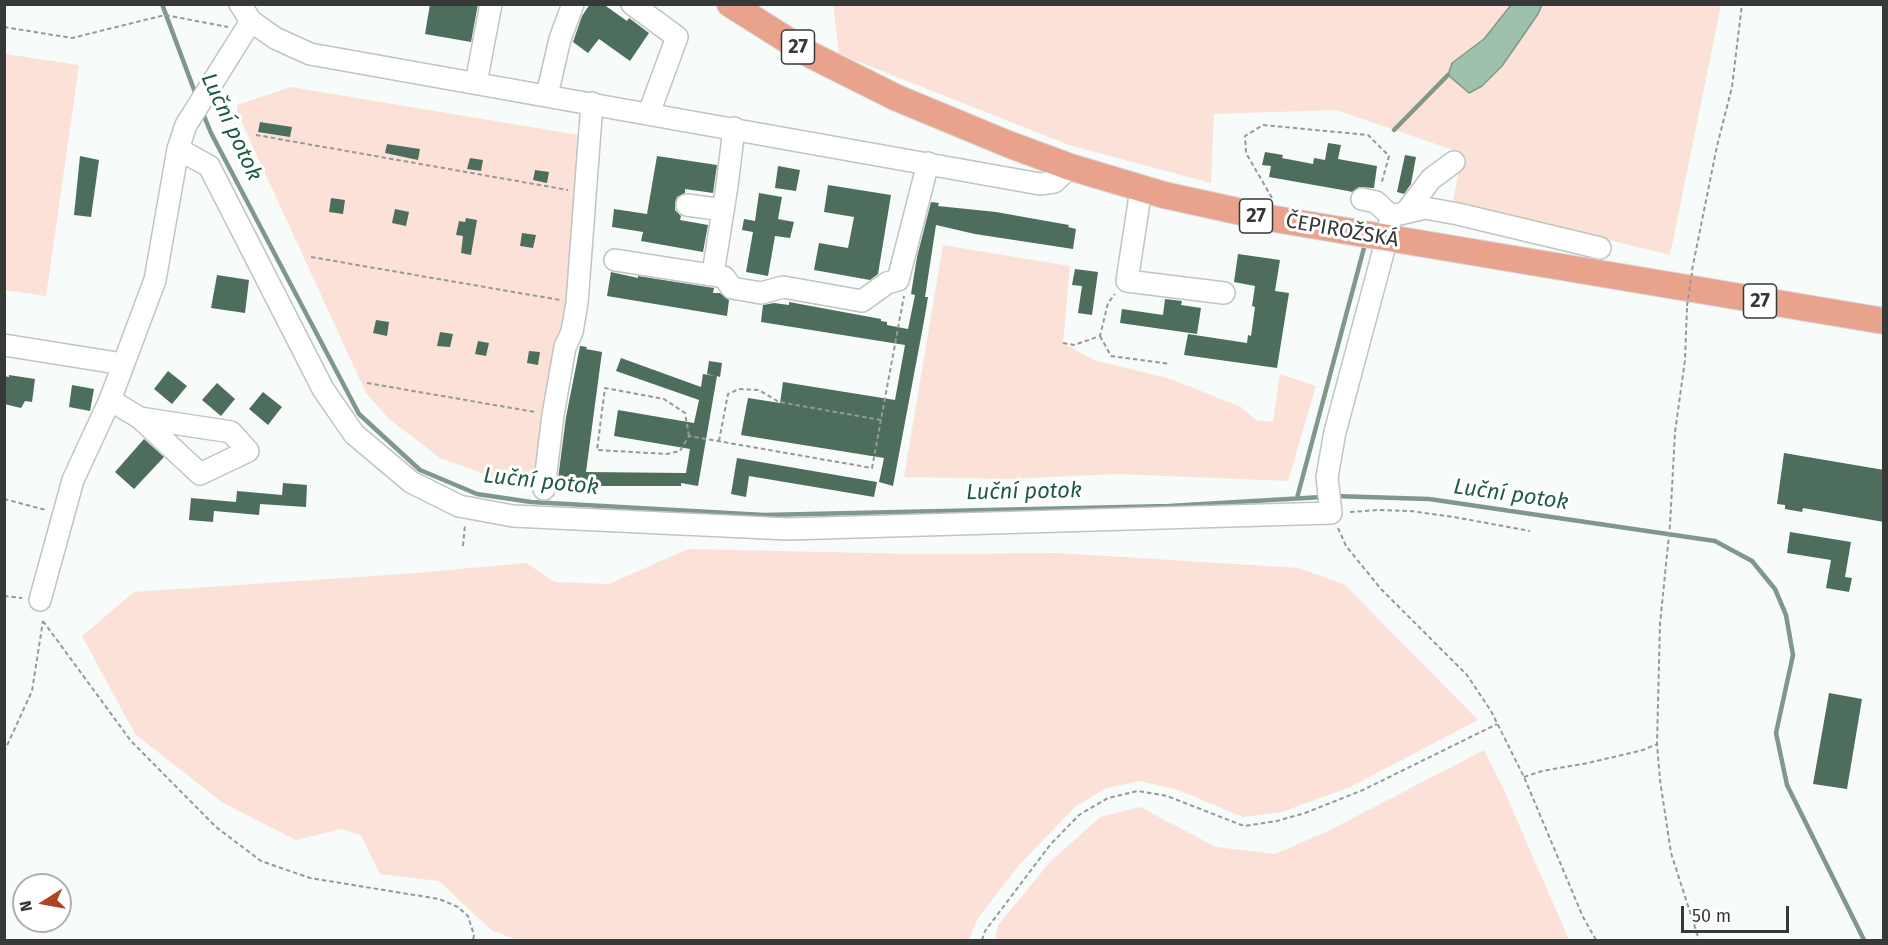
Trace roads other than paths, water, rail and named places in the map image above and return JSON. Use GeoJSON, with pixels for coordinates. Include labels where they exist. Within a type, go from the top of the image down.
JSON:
{"type":"FeatureCollection","features":[{"type":"Feature","properties":{"kind":"main road","name":"ČEPIROŽSKÁ"},"geometry":{"type":"LineString","coordinates":[[730,4],[811,55],[869,85],[997,140],[1070,167],[1141,189],[1269,218],[1384,213],[1884,321]]}},
{"type":"Feature","properties":{"kind":"street"},"geometry":{"type":"LineString","coordinates":[[476,83],[491,4]]}},
{"type":"Feature","properties":{"kind":"street"},"geometry":{"type":"LineString","coordinates":[[547,95],[560,39],[573,4]]}},
{"type":"Feature","properties":{"kind":"street"},"geometry":{"type":"LineString","coordinates":[[632,4],[677,37],[649,113]]}},
{"type":"Feature","properties":{"kind":"street"},"geometry":{"type":"LineString","coordinates":[[41,594],[73,480],[110,400],[155,280],[178,149],[186,125],[245,19],[275,38],[310,54],[1040,184],[1054,182],[1070,167]]}},
{"type":"Feature","properties":{"kind":"street"},"geometry":{"type":"LineString","coordinates":[[544,489],[553,415],[565,347],[572,332],[577,303],[592,103]]}},
{"type":"Feature","properties":{"kind":"street"},"geometry":{"type":"LineString","coordinates":[[714,267],[734,128]]}},
{"type":"Feature","properties":{"kind":"street"},"geometry":{"type":"LineString","coordinates":[[178,149],[208,166],[323,388],[354,435],[411,482],[459,506],[513,516],[788,528],[1331,513],[1327,477],[1384,213],[1454,162]]}},
{"type":"Feature","properties":{"kind":"street"},"geometry":{"type":"LineString","coordinates":[[615,260],[724,277],[732,288],[761,294],[783,287],[862,301],[887,283],[898,280],[927,164]]}},
{"type":"Feature","properties":{"kind":"street"},"geometry":{"type":"LineString","coordinates":[[1141,189],[1126,280],[1224,293]]}},
{"type":"Feature","properties":{"kind":"street"},"geometry":{"type":"LineString","coordinates":[[687,206],[723,210]]}},
{"type":"Feature","properties":{"kind":"street"},"geometry":{"type":"LineString","coordinates":[[1384,213],[1425,208],[1600,248]]}},
{"type":"Feature","properties":{"kind":"street"},"geometry":{"type":"LineString","coordinates":[[4,345],[123,364]]}},
{"type":"Feature","properties":{"kind":"street"},"geometry":{"type":"LineString","coordinates":[[110,400],[140,418]]}},
{"type":"Feature","properties":{"kind":"waterway","name":"Luční potok"},"geometry":{"type":"LineString","coordinates":[[162,4],[196,95]]}},
{"type":"Feature","properties":{"kind":"waterway"},"geometry":{"type":"LineString","coordinates":[[1394,130],[1448,75]]}},
{"type":"Feature","properties":{"kind":"waterway","name":"Luční potok"},"geometry":{"type":"LineString","coordinates":[[202,111],[211,133],[359,414],[420,470],[477,494],[531,502],[764,515],[1169,506],[1322,497]]}},
{"type":"Feature","properties":{"kind":"waterway"},"geometry":{"type":"LineString","coordinates":[[1297,498],[1364,248]]}},
{"type":"Feature","properties":{"kind":"waterway","name":"Luční potok"},"geometry":{"type":"LineString","coordinates":[[1334,496],[1429,499],[1715,541],[1752,561],[1775,589],[1786,615],[1793,655],[1776,733],[1787,785],[1864,940]]}}]}
